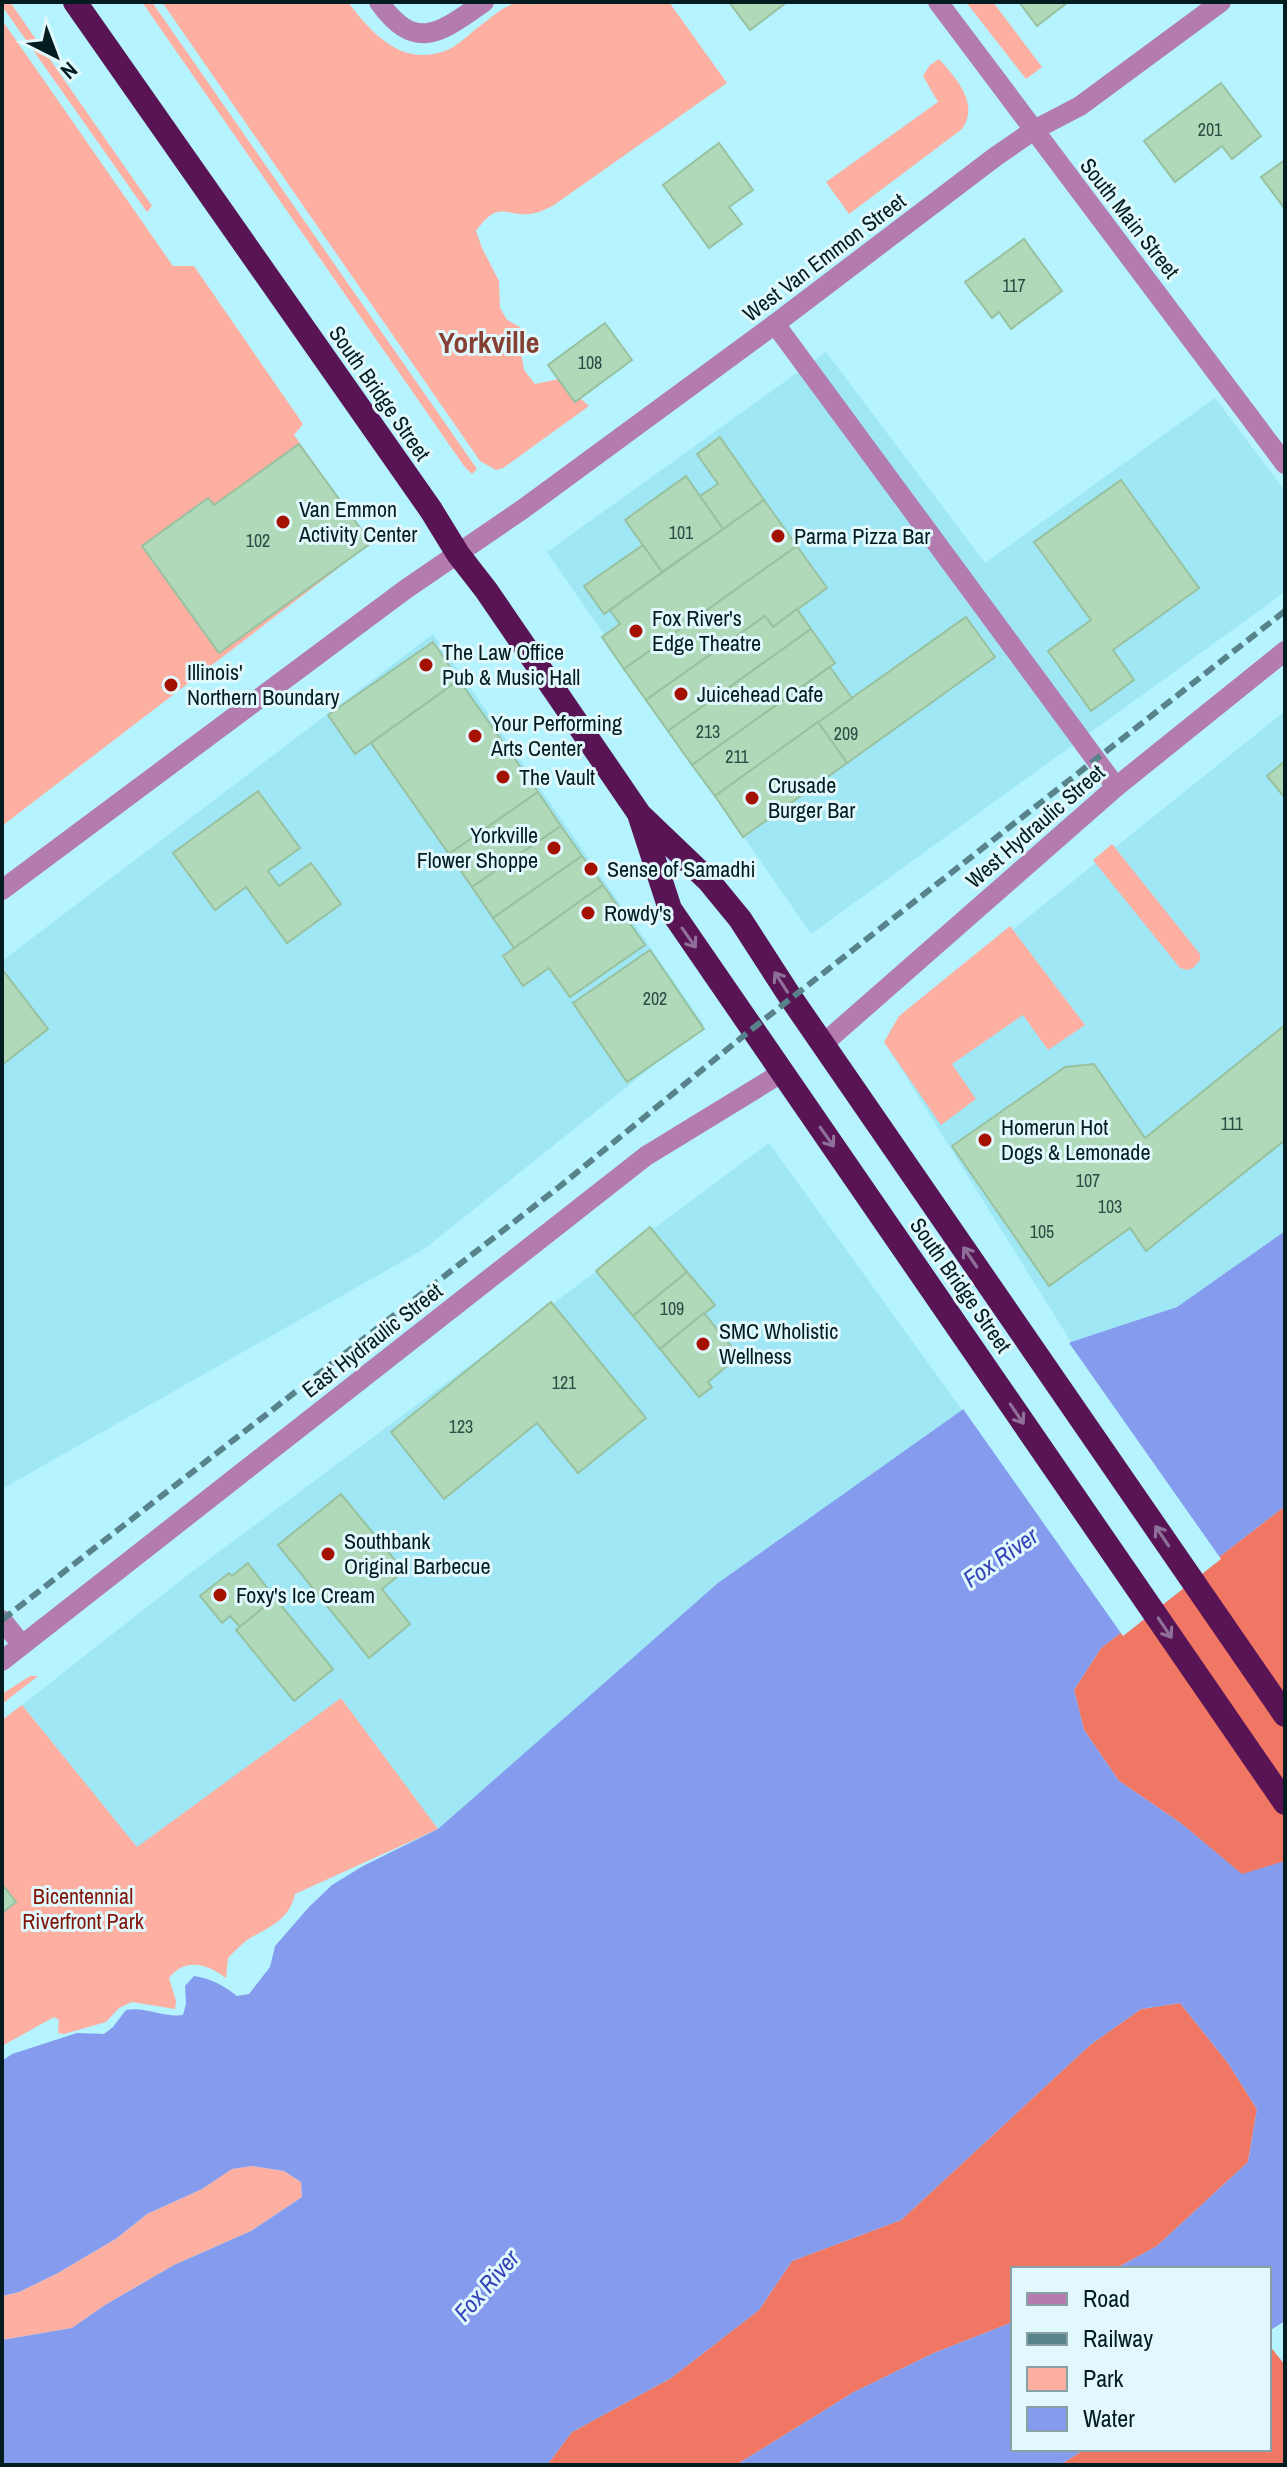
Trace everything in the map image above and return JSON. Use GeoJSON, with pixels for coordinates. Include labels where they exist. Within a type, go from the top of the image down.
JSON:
{"type":"FeatureCollection","features":[{"type":"Feature","properties":{"kind":"highway","name":"South Bridge Street"},"geometry":{"type":"LineString","coordinates":[[75,2],[431,510],[458,554],[640,815],[708,880],[740,919],[1285,1715]]}},
{"type":"Feature","properties":{"kind":"highway","name":"South Bridge Street"},"geometry":{"type":"LineString","coordinates":[[640,815],[670,909],[1285,1803]]}},
{"type":"Feature","properties":{"kind":"street"},"geometry":{"type":"LineString","coordinates":[[379,2],[404,29],[421,35],[443,30],[484,2]]}},
{"type":"Feature","properties":{"kind":"street","name":"South Main Street"},"geometry":{"type":"LineString","coordinates":[[938,2],[1285,464]]}},
{"type":"Feature","properties":{"kind":"street","name":"West Van Emmon Street"},"geometry":{"type":"LineString","coordinates":[[2,890],[357,626],[775,324],[1034,130],[1080,106],[1221,2]]}},
{"type":"Feature","properties":{"kind":"street"},"geometry":{"type":"LineString","coordinates":[[775,324],[1116,787]]}},
{"type":"Feature","properties":{"kind":"street","name":"West Hydraulic Street"},"geometry":{"type":"LineString","coordinates":[[823,1044],[1116,787],[1285,651]]}},
{"type":"Feature","properties":{"kind":"street","name":"East Hydraulic Street"},"geometry":{"type":"LineString","coordinates":[[2,1661],[646,1156],[783,1072]]}},
{"type":"Feature","properties":{"kind":"street"},"geometry":{"type":"LineString","coordinates":[[2,1620],[22,1645]]}},
{"type":"Feature","properties":{"kind":"shaded area"},"geometry":{"type":"Polygon","coordinates":[[[826,352],[985,563],[1215,398],[1285,491],[1285,592],[811,934],[547,552],[826,352]]]}},
{"type":"Feature","properties":{"kind":"shaded area"},"geometry":{"type":"Polygon","coordinates":[[[433,634],[704,1025],[424,1249],[2,1489],[2,961],[433,634]]]}},
{"type":"Feature","properties":{"kind":"shaded area"},"geometry":{"type":"Polygon","coordinates":[[[1285,711],[1285,1231],[1177,1307],[1071,1342],[887,1046],[890,1032],[899,1021],[1285,711]]]}},
{"type":"Feature","properties":{"kind":"shaded area"},"geometry":{"type":"Polygon","coordinates":[[[769,1143],[962,1410],[718,1584],[438,1829],[341,1698],[137,1848],[22,1705],[189,1574],[769,1143]]]}},
{"type":"Feature","properties":{"kind":"shaded area"},"geometry":{"type":"Polygon","coordinates":[[[1285,1506],[1285,1861],[1242,1875],[1182,1824],[1119,1781],[1084,1730],[1074,1690],[1101,1648],[1285,1506]]]}},
{"type":"Feature","properties":{"kind":"shaded area"},"geometry":{"type":"Polygon","coordinates":[[[1180,2003],[1228,2063],[1257,2109],[1248,2162],[1157,2246],[1119,2267],[1011,2267],[1011,2323],[934,2353],[854,2392],[736,2465],[547,2465],[572,2432],[671,2378],[759,2310],[792,2261],[901,2220],[1090,2045],[1141,2009],[1180,2003]]]}},
{"type":"Feature","properties":{"kind":"shaded area"},"geometry":{"type":"Polygon","coordinates":[[[1271,2348],[1285,2365],[1285,2465],[1060,2465],[1082,2451],[1271,2451],[1271,2348]]]}},
{"type":"Feature","properties":{"kind":"green space"},"geometry":{"type":"Polygon","coordinates":[[[2,2],[10,2],[152,206],[147,212],[2,6],[2,2]]]}},
{"type":"Feature","properties":{"kind":"green space"},"geometry":{"type":"Polygon","coordinates":[[[142,2],[152,2],[477,469],[472,474],[464,466],[142,2]]]}},
{"type":"Feature","properties":{"kind":"green space"},"geometry":{"type":"Polygon","coordinates":[[[162,2],[348,2],[367,25],[389,44],[401,51],[429,55],[455,46],[498,12],[514,4],[669,2],[727,83],[554,205],[540,212],[492,214],[476,231],[499,281],[500,308],[507,320],[520,327],[524,337],[521,352],[524,370],[535,384],[559,379],[589,406],[503,468],[496,470],[480,461],[162,2]]]}},
{"type":"Feature","properties":{"kind":"green space"},"geometry":{"type":"Polygon","coordinates":[[[966,2],[993,2],[1042,67],[1026,79],[966,2]]]}},
{"type":"Feature","properties":{"kind":"green space","name":"Van Emmon Activity Center"},"geometry":{"type":"Polygon","coordinates":[[[2,20],[173,266],[194,266],[303,424],[294,435],[371,543],[2,826],[2,20]]]}},
{"type":"Feature","properties":{"kind":"green space"},"geometry":{"type":"Polygon","coordinates":[[[939,59],[964,92],[967,101],[967,120],[962,129],[849,214],[826,182],[938,102],[923,76],[930,65],[939,59]]]}},
{"type":"Feature","properties":{"kind":"green space"},"geometry":{"type":"Polygon","coordinates":[[[1112,844],[1200,954],[1200,960],[1193,968],[1180,968],[1093,860],[1112,844]]]}},
{"type":"Feature","properties":{"kind":"green space"},"geometry":{"type":"Polygon","coordinates":[[[1010,926],[1085,1025],[1048,1050],[1023,1015],[952,1064],[976,1099],[941,1125],[884,1042],[899,1016],[1010,926]]]}},
{"type":"Feature","properties":{"kind":"green space"},"geometry":{"type":"Polygon","coordinates":[[[30,1676],[38,1676],[2,1704],[2,1694],[30,1676]]]}},
{"type":"Feature","properties":{"kind":"green space","name":"Bicentennial Riverfront Park"},"geometry":{"type":"Polygon","coordinates":[[[341,1698],[438,1829],[295,1894],[289,1909],[279,1920],[246,1941],[228,1958],[226,1978],[212,1969],[197,1965],[175,1971],[169,1978],[176,2001],[175,2009],[132,2002],[119,2008],[106,2022],[64,2034],[58,2033],[59,2020],[54,2017],[2,2046],[2,1720],[22,1705],[137,1847],[341,1698]]]}},
{"type":"Feature","properties":{"kind":"green space"},"geometry":{"type":"Polygon","coordinates":[[[252,2166],[284,2171],[301,2182],[302,2197],[251,2231],[174,2265],[72,2328],[2,2340],[2,2296],[19,2292],[58,2273],[117,2238],[147,2214],[202,2189],[231,2169],[252,2166]]]}},
{"type":"Feature","properties":{"kind":"water","name":"Fox River"},"geometry":{"type":"Polygon","coordinates":[[[1285,1231],[1285,1506],[1101,1648],[1074,1690],[1084,1730],[1119,1781],[1182,1824],[1242,1874],[1285,1861],[1285,2321],[1271,2330],[1271,2267],[1119,2267],[1157,2246],[1248,2162],[1257,2109],[1228,2063],[1180,2003],[1141,2009],[1090,2045],[901,2220],[792,2261],[759,2310],[671,2378],[572,2432],[547,2465],[2,2465],[2,2340],[72,2328],[174,2265],[251,2231],[302,2197],[301,2182],[284,2171],[252,2166],[232,2169],[202,2189],[147,2214],[117,2238],[58,2273],[19,2292],[2,2296],[2,2061],[12,2054],[77,2033],[104,2034],[126,2010],[183,2015],[185,1986],[194,1976],[217,1983],[237,1996],[249,1994],[270,1967],[275,1946],[332,1885],[438,1829],[718,1583],[962,1410],[1071,1342],[1177,1307],[1285,1231]]]}},
{"type":"Feature","properties":{"kind":"water"},"geometry":{"type":"Polygon","coordinates":[[[1011,2323],[1011,2451],[1082,2451],[1060,2465],[736,2465],[854,2392],[934,2353],[1011,2323]]]}},
{"type":"Feature","properties":{"kind":"pier"},"geometry":{"type":"Polygon","coordinates":[[[1067,1340],[1221,1559],[1123,1636],[961,1406],[1067,1340]]]}},
{"type":"Feature","properties":{"kind":"building"},"geometry":{"type":"Polygon","coordinates":[[[729,2],[787,2],[750,30],[729,2]]]}},
{"type":"Feature","properties":{"kind":"building"},"geometry":{"type":"Polygon","coordinates":[[[1019,2],[1068,2],[1037,26],[1019,2]]]}},
{"type":"Feature","properties":{"kind":"building"},"geometry":{"type":"Polygon","coordinates":[[[1221,83],[1261,136],[1232,159],[1222,146],[1175,182],[1144,141],[1221,83]]]}},
{"type":"Feature","properties":{"kind":"building"},"geometry":{"type":"Polygon","coordinates":[[[719,143],[753,190],[729,207],[742,224],[709,248],[663,185],[719,143]]]}},
{"type":"Feature","properties":{"kind":"building"},"geometry":{"type":"Polygon","coordinates":[[[1285,160],[1285,209],[1261,177],[1285,160]]]}},
{"type":"Feature","properties":{"kind":"building"},"geometry":{"type":"Polygon","coordinates":[[[1024,239],[1062,291],[1011,329],[999,312],[992,318],[965,282],[1024,239]]]}},
{"type":"Feature","properties":{"kind":"building"},"geometry":{"type":"Polygon","coordinates":[[[605,323],[632,360],[575,402],[548,365],[605,323]]]}},
{"type":"Feature","properties":{"kind":"building"},"geometry":{"type":"Polygon","coordinates":[[[720,437],[764,500],[723,529],[700,496],[718,484],[697,454],[720,437]]]}},
{"type":"Feature","properties":{"kind":"building"},"geometry":{"type":"Polygon","coordinates":[[[299,444],[371,543],[219,653],[142,546],[208,498],[214,505],[299,444]]]}},
{"type":"Feature","properties":{"kind":"building"},"geometry":{"type":"Polygon","coordinates":[[[686,476],[723,529],[662,572],[625,520],[686,476]]]}},
{"type":"Feature","properties":{"kind":"building"},"geometry":{"type":"Polygon","coordinates":[[[1121,480],[1199,588],[1113,650],[1134,680],[1091,711],[1048,651],[1091,620],[1034,542],[1121,480]]]}},
{"type":"Feature","properties":{"kind":"building"},"geometry":{"type":"Polygon","coordinates":[[[764,500],[797,546],[624,669],[602,637],[620,624],[610,610],[764,500]]]}},
{"type":"Feature","properties":{"kind":"building"},"geometry":{"type":"Polygon","coordinates":[[[643,545],[662,572],[604,614],[584,586],[643,545]]]}},
{"type":"Feature","properties":{"kind":"building"},"geometry":{"type":"Polygon","coordinates":[[[797,546],[827,588],[773,627],[765,616],[646,700],[624,669],[797,546]]]}},
{"type":"Feature","properties":{"kind":"building"},"geometry":{"type":"Polygon","coordinates":[[[797,609],[811,629],[668,731],[646,700],[765,616],[773,627],[797,609]]]}},
{"type":"Feature","properties":{"kind":"building"},"geometry":{"type":"Polygon","coordinates":[[[966,617],[995,657],[847,763],[818,722],[966,617]]]}},
{"type":"Feature","properties":{"kind":"building"},"geometry":{"type":"Polygon","coordinates":[[[811,629],[835,663],[692,765],[668,731],[811,629]]]}},
{"type":"Feature","properties":{"kind":"building"},"geometry":{"type":"Polygon","coordinates":[[[433,642],[459,680],[355,754],[328,715],[433,642]]]}},
{"type":"Feature","properties":{"kind":"building"},"geometry":{"type":"Polygon","coordinates":[[[830,667],[852,698],[715,796],[692,765],[830,667]]]}},
{"type":"Feature","properties":{"kind":"building"},"geometry":{"type":"Polygon","coordinates":[[[459,680],[538,792],[449,854],[371,743],[459,680]]]}},
{"type":"Feature","properties":{"kind":"building"},"geometry":{"type":"Polygon","coordinates":[[[818,722],[847,763],[743,837],[715,796],[818,722]]]}},
{"type":"Feature","properties":{"kind":"building"},"geometry":{"type":"Polygon","coordinates":[[[1285,761],[1285,798],[1267,776],[1285,761]]]}},
{"type":"Feature","properties":{"kind":"building"},"geometry":{"type":"Polygon","coordinates":[[[258,791],[300,848],[268,871],[279,886],[311,863],[341,904],[287,943],[246,887],[215,910],[173,853],[258,791]]]}},
{"type":"Feature","properties":{"kind":"building"},"geometry":{"type":"Polygon","coordinates":[[[538,792],[561,826],[472,887],[449,854],[538,792]]]}},
{"type":"Feature","properties":{"kind":"building"},"geometry":{"type":"Polygon","coordinates":[[[561,826],[582,856],[493,918],[472,887],[561,826]]]}},
{"type":"Feature","properties":{"kind":"building"},"geometry":{"type":"Polygon","coordinates":[[[582,856],[603,885],[514,948],[493,918],[582,856]]]}},
{"type":"Feature","properties":{"kind":"building"},"geometry":{"type":"Polygon","coordinates":[[[603,885],[645,945],[570,997],[549,968],[523,986],[503,956],[603,885]]]}},
{"type":"Feature","properties":{"kind":"building"},"geometry":{"type":"Polygon","coordinates":[[[650,950],[704,1029],[627,1082],[573,1003],[650,950]]]}},
{"type":"Feature","properties":{"kind":"building"},"geometry":{"type":"Polygon","coordinates":[[[2,969],[48,1029],[2,1065],[2,969]]]}},
{"type":"Feature","properties":{"kind":"building"},"geometry":{"type":"Polygon","coordinates":[[[1285,1025],[1285,1140],[1146,1251],[1130,1228],[1049,1286],[952,1146],[1065,1067],[1094,1064],[1145,1138],[1285,1025]]]}},
{"type":"Feature","properties":{"kind":"building"},"geometry":{"type":"Polygon","coordinates":[[[650,1227],[687,1272],[633,1316],[596,1271],[650,1227]]]}},
{"type":"Feature","properties":{"kind":"building"},"geometry":{"type":"Polygon","coordinates":[[[687,1272],[715,1305],[660,1349],[633,1316],[687,1272]]]}},
{"type":"Feature","properties":{"kind":"building"},"geometry":{"type":"Polygon","coordinates":[[[551,1302],[646,1418],[578,1473],[537,1423],[444,1499],[391,1432],[551,1302]]]}},
{"type":"Feature","properties":{"kind":"building"},"geometry":{"type":"Polygon","coordinates":[[[704,1313],[739,1356],[708,1382],[712,1387],[699,1397],[660,1349],[704,1313]]]}},
{"type":"Feature","properties":{"kind":"building"},"geometry":{"type":"Polygon","coordinates":[[[341,1494],[404,1571],[382,1589],[410,1624],[369,1658],[278,1545],[341,1494]]]}},
{"type":"Feature","properties":{"kind":"building"},"geometry":{"type":"Polygon","coordinates":[[[248,1563],[275,1598],[240,1627],[230,1616],[222,1623],[200,1596],[229,1573],[232,1576],[248,1563]]]}},
{"type":"Feature","properties":{"kind":"building"},"geometry":{"type":"Polygon","coordinates":[[[275,1598],[333,1669],[294,1701],[236,1630],[275,1598]]]}},
{"type":"Feature","properties":{"kind":"building"},"geometry":{"type":"Polygon","coordinates":[[[2,1884],[16,1902],[2,1913],[2,1884]]]}},
{"type":"Feature","properties":{"kind":"railway"},"geometry":{"type":"LineString","coordinates":[[2,1620],[559,1187],[752,1029],[1285,611]]}},
{"type":"Feature","properties":{"kind":"place","name":"Van Emmon Activity Center"},"geometry":{"type":"Point","coordinates":[283,522]}},
{"type":"Feature","properties":{"kind":"place","name":"Parma Pizza Bar"},"geometry":{"type":"Point","coordinates":[778,536]}},
{"type":"Feature","properties":{"kind":"place","name":"Fox River's Edge Theatre"},"geometry":{"type":"Point","coordinates":[636,631]}},
{"type":"Feature","properties":{"kind":"place","name":"The Law Office Pub & Music Hall"},"geometry":{"type":"Point","coordinates":[426,665]}},
{"type":"Feature","properties":{"kind":"place","name":"Illinois' Northern Boundary"},"geometry":{"type":"Point","coordinates":[171,685]}},
{"type":"Feature","properties":{"kind":"place","name":"Juicehead Cafe"},"geometry":{"type":"Point","coordinates":[681,694]}},
{"type":"Feature","properties":{"kind":"place","name":"Your Performing Arts Center"},"geometry":{"type":"Point","coordinates":[475,736]}},
{"type":"Feature","properties":{"kind":"place","name":"The Vault"},"geometry":{"type":"Point","coordinates":[503,777]}},
{"type":"Feature","properties":{"kind":"place","name":"Crusade Burger Bar"},"geometry":{"type":"Point","coordinates":[752,798]}},
{"type":"Feature","properties":{"kind":"place","name":"Yorkville Flower Shoppe"},"geometry":{"type":"Point","coordinates":[554,848]}},
{"type":"Feature","properties":{"kind":"place","name":"Sense of Samadhi"},"geometry":{"type":"Point","coordinates":[591,869]}},
{"type":"Feature","properties":{"kind":"place","name":"Rowdy's"},"geometry":{"type":"Point","coordinates":[588,913]}},
{"type":"Feature","properties":{"kind":"place","name":"Homerun Hot Dogs & Lemonade"},"geometry":{"type":"Point","coordinates":[985,1140]}},
{"type":"Feature","properties":{"kind":"place","name":"SMC Wholistic Wellness"},"geometry":{"type":"Point","coordinates":[703,1344]}},
{"type":"Feature","properties":{"kind":"place","name":"Southbank Original Barbecue"},"geometry":{"type":"Point","coordinates":[328,1554]}},
{"type":"Feature","properties":{"kind":"place","name":"Foxy's Ice Cream"},"geometry":{"type":"Point","coordinates":[220,1595]}},
{"type":"Feature","properties":{"kind":"district","name":"Yorkville"},"geometry":{"type":"Point","coordinates":[489,342]}}]}
